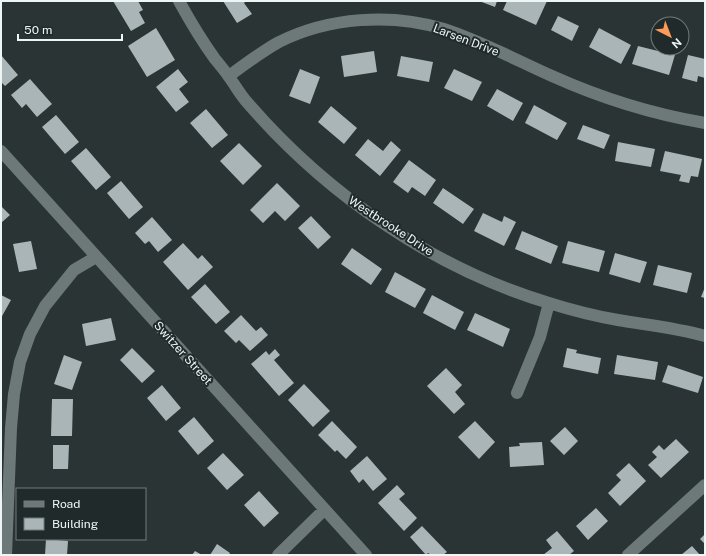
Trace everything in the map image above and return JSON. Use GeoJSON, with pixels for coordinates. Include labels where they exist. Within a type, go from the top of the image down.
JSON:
{"type":"FeatureCollection","features":[{"type":"Feature","properties":{"kind":"street","name":"Westbrooke Drive"},"geometry":{"type":"LineString","coordinates":[[179,1],[201,37],[245,100],[275,133],[331,186],[413,243],[470,273],[503,287],[549,303],[612,319],[686,330],[705,336]]}},
{"type":"Feature","properties":{"kind":"street","name":"Larsen Drive"},"geometry":{"type":"LineString","coordinates":[[229,76],[253,58],[280,42],[306,32],[333,23],[357,20],[392,20],[422,23],[472,40],[592,93],[632,106],[705,122]]}},
{"type":"Feature","properties":{"kind":"street","name":"Switzer Street"},"geometry":{"type":"LineString","coordinates":[[1,152],[366,555]]}},
{"type":"Feature","properties":{"kind":"street"},"geometry":{"type":"LineString","coordinates":[[6,555],[11,421],[20,362],[30,334],[45,306],[74,270],[96,257]]}},
{"type":"Feature","properties":{"kind":"street"},"geometry":{"type":"LineString","coordinates":[[517,393],[540,337],[549,303]]}},
{"type":"Feature","properties":{"kind":"street"},"geometry":{"type":"LineString","coordinates":[[628,555],[705,485]]}},
{"type":"Feature","properties":{"kind":"street"},"geometry":{"type":"LineString","coordinates":[[278,555],[324,510]]}},
{"type":"Feature","properties":{"kind":"building"},"geometry":{"type":"Polygon","coordinates":[[[113,1],[138,1],[143,10],[139,12],[145,23],[131,31],[113,1]]]}},
{"type":"Feature","properties":{"kind":"building"},"geometry":{"type":"Polygon","coordinates":[[[223,1],[246,1],[244,3],[252,14],[237,23],[223,1]]]}},
{"type":"Feature","properties":{"kind":"building"},"geometry":{"type":"Polygon","coordinates":[[[479,1],[497,1],[495,7],[479,1]]]}},
{"type":"Feature","properties":{"kind":"building"},"geometry":{"type":"Polygon","coordinates":[[[507,1],[547,1],[536,25],[503,10],[507,1]]]}},
{"type":"Feature","properties":{"kind":"building"},"geometry":{"type":"Polygon","coordinates":[[[558,16],[579,26],[572,41],[551,30],[558,16]]]}},
{"type":"Feature","properties":{"kind":"building"},"geometry":{"type":"Polygon","coordinates":[[[156,28],[175,60],[147,77],[128,46],[156,28]]]}},
{"type":"Feature","properties":{"kind":"building"},"geometry":{"type":"Polygon","coordinates":[[[599,28],[631,45],[621,64],[589,47],[599,28]]]}},
{"type":"Feature","properties":{"kind":"building"},"geometry":{"type":"Polygon","coordinates":[[[638,46],[650,49],[650,56],[675,56],[669,75],[632,64],[638,46]]]}},
{"type":"Feature","properties":{"kind":"building"},"geometry":{"type":"Polygon","coordinates":[[[374,51],[377,72],[344,77],[341,56],[374,51]]]}},
{"type":"Feature","properties":{"kind":"building"},"geometry":{"type":"Polygon","coordinates":[[[1,55],[18,75],[5,86],[1,82],[1,55]]]}},
{"type":"Feature","properties":{"kind":"building"},"geometry":{"type":"Polygon","coordinates":[[[401,56],[433,62],[429,82],[397,76],[401,56]]]}},
{"type":"Feature","properties":{"kind":"building"},"geometry":{"type":"Polygon","coordinates":[[[688,56],[705,59],[705,78],[698,76],[697,82],[682,78],[688,56]]]}},
{"type":"Feature","properties":{"kind":"building"},"geometry":{"type":"Polygon","coordinates":[[[178,69],[188,82],[179,89],[189,102],[176,112],[156,87],[178,69]]]}},
{"type":"Feature","properties":{"kind":"building"},"geometry":{"type":"Polygon","coordinates":[[[300,69],[320,77],[310,104],[289,96],[300,69]]]}},
{"type":"Feature","properties":{"kind":"building"},"geometry":{"type":"Polygon","coordinates":[[[454,69],[482,82],[472,101],[444,88],[454,69]]]}},
{"type":"Feature","properties":{"kind":"building"},"geometry":{"type":"Polygon","coordinates":[[[30,79],[52,104],[37,117],[26,104],[22,108],[11,95],[30,79]]]}},
{"type":"Feature","properties":{"kind":"building"},"geometry":{"type":"Polygon","coordinates":[[[497,89],[523,103],[513,121],[487,106],[497,89]]]}},
{"type":"Feature","properties":{"kind":"building"},"geometry":{"type":"Polygon","coordinates":[[[534,105],[567,123],[557,140],[525,123],[534,105]]]}},
{"type":"Feature","properties":{"kind":"building"},"geometry":{"type":"Polygon","coordinates":[[[331,106],[357,128],[344,144],[318,122],[331,106]]]}},
{"type":"Feature","properties":{"kind":"building"},"geometry":{"type":"Polygon","coordinates":[[[206,109],[228,135],[212,148],[190,123],[206,109]]]}},
{"type":"Feature","properties":{"kind":"building"},"geometry":{"type":"Polygon","coordinates":[[[56,115],[79,142],[65,154],[42,127],[56,115]]]}},
{"type":"Feature","properties":{"kind":"building"},"geometry":{"type":"Polygon","coordinates":[[[583,125],[610,135],[604,149],[577,139],[583,125]]]}},
{"type":"Feature","properties":{"kind":"building"},"geometry":{"type":"Polygon","coordinates":[[[368,139],[383,151],[391,141],[401,150],[380,176],[355,155],[368,139]]]}},
{"type":"Feature","properties":{"kind":"building"},"geometry":{"type":"Polygon","coordinates":[[[618,142],[655,149],[651,167],[615,161],[618,142]]]}},
{"type":"Feature","properties":{"kind":"building"},"geometry":{"type":"Polygon","coordinates":[[[239,143],[262,166],[243,185],[220,161],[239,143]]]}},
{"type":"Feature","properties":{"kind":"building"},"geometry":{"type":"Polygon","coordinates":[[[86,148],[111,177],[96,190],[71,161],[86,148]]]}},
{"type":"Feature","properties":{"kind":"building"},"geometry":{"type":"Polygon","coordinates":[[[665,151],[702,159],[698,177],[691,176],[689,183],[679,181],[681,175],[660,171],[665,151]]]}},
{"type":"Feature","properties":{"kind":"building"},"geometry":{"type":"Polygon","coordinates":[[[409,160],[436,180],[425,196],[412,187],[408,193],[393,182],[409,160]]]}},
{"type":"Feature","properties":{"kind":"building"},"geometry":{"type":"Polygon","coordinates":[[[121,181],[143,207],[129,219],[107,193],[121,181]]]}},
{"type":"Feature","properties":{"kind":"building"},"geometry":{"type":"Polygon","coordinates":[[[277,183],[300,206],[285,221],[275,211],[263,223],[250,210],[277,183]]]}},
{"type":"Feature","properties":{"kind":"building"},"geometry":{"type":"Polygon","coordinates":[[[443,188],[474,209],[463,224],[433,203],[443,188]]]}},
{"type":"Feature","properties":{"kind":"building"},"geometry":{"type":"Polygon","coordinates":[[[1,206],[10,215],[1,223],[1,206]]]}},
{"type":"Feature","properties":{"kind":"building"},"geometry":{"type":"Polygon","coordinates":[[[483,213],[502,222],[504,216],[516,222],[504,246],[474,231],[483,213]]]}},
{"type":"Feature","properties":{"kind":"building"},"geometry":{"type":"Polygon","coordinates":[[[311,216],[331,237],[318,249],[298,228],[311,216]]]}},
{"type":"Feature","properties":{"kind":"building"},"geometry":{"type":"Polygon","coordinates":[[[152,217],[172,240],[158,252],[149,241],[145,244],[135,233],[152,217]]]}},
{"type":"Feature","properties":{"kind":"building"},"geometry":{"type":"Polygon","coordinates":[[[522,231],[558,246],[551,264],[515,249],[522,231]]]}},
{"type":"Feature","properties":{"kind":"building"},"geometry":{"type":"Polygon","coordinates":[[[31,241],[37,269],[19,272],[13,244],[31,241]]]}},
{"type":"Feature","properties":{"kind":"building"},"geometry":{"type":"Polygon","coordinates":[[[568,241],[605,251],[599,272],[562,263],[568,241]]]}},
{"type":"Feature","properties":{"kind":"building"},"geometry":{"type":"Polygon","coordinates":[[[183,243],[198,259],[202,255],[213,267],[188,290],[163,262],[183,243]]]}},
{"type":"Feature","properties":{"kind":"building"},"geometry":{"type":"Polygon","coordinates":[[[352,248],[382,269],[371,285],[341,264],[352,248]]]}},
{"type":"Feature","properties":{"kind":"building"},"geometry":{"type":"Polygon","coordinates":[[[615,253],[647,262],[640,283],[609,274],[615,253]]]}},
{"type":"Feature","properties":{"kind":"building"},"geometry":{"type":"Polygon","coordinates":[[[658,265],[692,273],[687,293],[653,285],[658,265]]]}},
{"type":"Feature","properties":{"kind":"building"},"geometry":{"type":"Polygon","coordinates":[[[395,272],[426,289],[415,308],[385,292],[395,272]]]}},
{"type":"Feature","properties":{"kind":"building"},"geometry":{"type":"Polygon","coordinates":[[[205,284],[230,312],[216,324],[191,297],[205,284]]]}},
{"type":"Feature","properties":{"kind":"building"},"geometry":{"type":"Polygon","coordinates":[[[705,287],[705,298],[701,297],[705,287]]]}},
{"type":"Feature","properties":{"kind":"building"},"geometry":{"type":"Polygon","coordinates":[[[1,295],[11,300],[1,318],[1,295]]]}},
{"type":"Feature","properties":{"kind":"building"},"geometry":{"type":"Polygon","coordinates":[[[432,295],[464,312],[455,330],[423,313],[432,295]]]}},
{"type":"Feature","properties":{"kind":"building"},"geometry":{"type":"Polygon","coordinates":[[[475,313],[510,329],[503,347],[467,330],[475,313]]]}},
{"type":"Feature","properties":{"kind":"building"},"geometry":{"type":"Polygon","coordinates":[[[241,315],[256,331],[261,327],[268,335],[250,351],[239,340],[236,343],[224,331],[241,315]]]}},
{"type":"Feature","properties":{"kind":"building"},"geometry":{"type":"Polygon","coordinates":[[[111,318],[116,340],[86,346],[82,324],[111,318]]]}},
{"type":"Feature","properties":{"kind":"building"},"geometry":{"type":"Polygon","coordinates":[[[132,348],[155,371],[142,383],[120,360],[132,348]]]}},
{"type":"Feature","properties":{"kind":"building"},"geometry":{"type":"Polygon","coordinates":[[[567,348],[577,350],[576,353],[601,358],[598,374],[563,367],[567,348]]]}},
{"type":"Feature","properties":{"kind":"building"},"geometry":{"type":"Polygon","coordinates":[[[275,349],[280,355],[274,360],[294,383],[279,396],[251,364],[266,351],[269,355],[275,349]]]}},
{"type":"Feature","properties":{"kind":"building"},"geometry":{"type":"Polygon","coordinates":[[[64,355],[82,362],[72,390],[54,384],[64,355]]]}},
{"type":"Feature","properties":{"kind":"building"},"geometry":{"type":"Polygon","coordinates":[[[617,355],[658,362],[655,380],[614,374],[617,355]]]}},
{"type":"Feature","properties":{"kind":"building"},"geometry":{"type":"Polygon","coordinates":[[[668,365],[703,377],[698,393],[662,382],[668,365]]]}},
{"type":"Feature","properties":{"kind":"building"},"geometry":{"type":"Polygon","coordinates":[[[446,368],[462,385],[455,392],[465,404],[454,414],[427,386],[446,368]]]}},
{"type":"Feature","properties":{"kind":"building"},"geometry":{"type":"Polygon","coordinates":[[[304,384],[330,411],[313,427],[288,400],[304,384]]]}},
{"type":"Feature","properties":{"kind":"building"},"geometry":{"type":"Polygon","coordinates":[[[162,385],[181,408],[166,421],[147,398],[162,385]]]}},
{"type":"Feature","properties":{"kind":"building"},"geometry":{"type":"Polygon","coordinates":[[[52,399],[73,399],[72,436],[51,436],[52,399]]]}},
{"type":"Feature","properties":{"kind":"building"},"geometry":{"type":"Polygon","coordinates":[[[194,417],[214,441],[198,455],[178,431],[194,417]]]}},
{"type":"Feature","properties":{"kind":"building"},"geometry":{"type":"Polygon","coordinates":[[[332,421],[357,447],[346,459],[337,450],[335,452],[318,435],[332,421]]]}},
{"type":"Feature","properties":{"kind":"building"},"geometry":{"type":"Polygon","coordinates":[[[475,421],[495,442],[479,459],[458,437],[475,421]]]}},
{"type":"Feature","properties":{"kind":"building"},"geometry":{"type":"Polygon","coordinates":[[[565,427],[578,441],[564,455],[550,441],[565,427]]]}},
{"type":"Feature","properties":{"kind":"building"},"geometry":{"type":"Polygon","coordinates":[[[676,439],[689,452],[661,478],[648,465],[657,457],[652,452],[659,445],[664,450],[676,439]]]}},
{"type":"Feature","properties":{"kind":"building"},"geometry":{"type":"Polygon","coordinates":[[[542,442],[544,465],[510,467],[509,447],[520,446],[519,443],[542,442]]]}},
{"type":"Feature","properties":{"kind":"building"},"geometry":{"type":"Polygon","coordinates":[[[53,445],[69,445],[68,469],[53,469],[53,445]]]}},
{"type":"Feature","properties":{"kind":"building"},"geometry":{"type":"Polygon","coordinates":[[[223,453],[244,475],[227,490],[207,468],[223,453]]]}},
{"type":"Feature","properties":{"kind":"building"},"geometry":{"type":"Polygon","coordinates":[[[367,456],[387,479],[373,491],[363,479],[359,483],[350,471],[367,456]]]}},
{"type":"Feature","properties":{"kind":"building"},"geometry":{"type":"Polygon","coordinates":[[[629,463],[646,481],[620,506],[608,493],[621,480],[616,475],[629,463]]]}},
{"type":"Feature","properties":{"kind":"building"},"geometry":{"type":"Polygon","coordinates":[[[397,485],[405,494],[399,499],[417,518],[404,531],[378,503],[397,485]]]}},
{"type":"Feature","properties":{"kind":"building"},"geometry":{"type":"Polygon","coordinates":[[[259,491],[279,513],[264,527],[244,505],[259,491]]]}},
{"type":"Feature","properties":{"kind":"building"},"geometry":{"type":"Polygon","coordinates":[[[596,508],[608,521],[588,540],[576,526],[596,508]]]}},
{"type":"Feature","properties":{"kind":"building"},"geometry":{"type":"Polygon","coordinates":[[[422,526],[447,552],[443,555],[431,555],[428,553],[426,555],[410,537],[422,526]]]}},
{"type":"Feature","properties":{"kind":"building"},"geometry":{"type":"Polygon","coordinates":[[[557,531],[574,551],[569,555],[543,555],[552,548],[546,540],[557,531]]]}},
{"type":"Feature","properties":{"kind":"building"},"geometry":{"type":"Polygon","coordinates":[[[705,534],[705,544],[700,539],[705,534]]]}},
{"type":"Feature","properties":{"kind":"building"},"geometry":{"type":"Polygon","coordinates":[[[46,540],[68,541],[67,555],[45,555],[46,540]]]}},
{"type":"Feature","properties":{"kind":"building"},"geometry":{"type":"Polygon","coordinates":[[[217,544],[230,553],[229,555],[210,555],[217,544]]]}},
{"type":"Feature","properties":{"kind":"building"},"geometry":{"type":"Polygon","coordinates":[[[692,546],[700,555],[681,555],[692,546]]]}},
{"type":"Feature","properties":{"kind":"building"},"geometry":{"type":"Polygon","coordinates":[[[195,551],[202,555],[192,555],[195,551]]]}}]}
